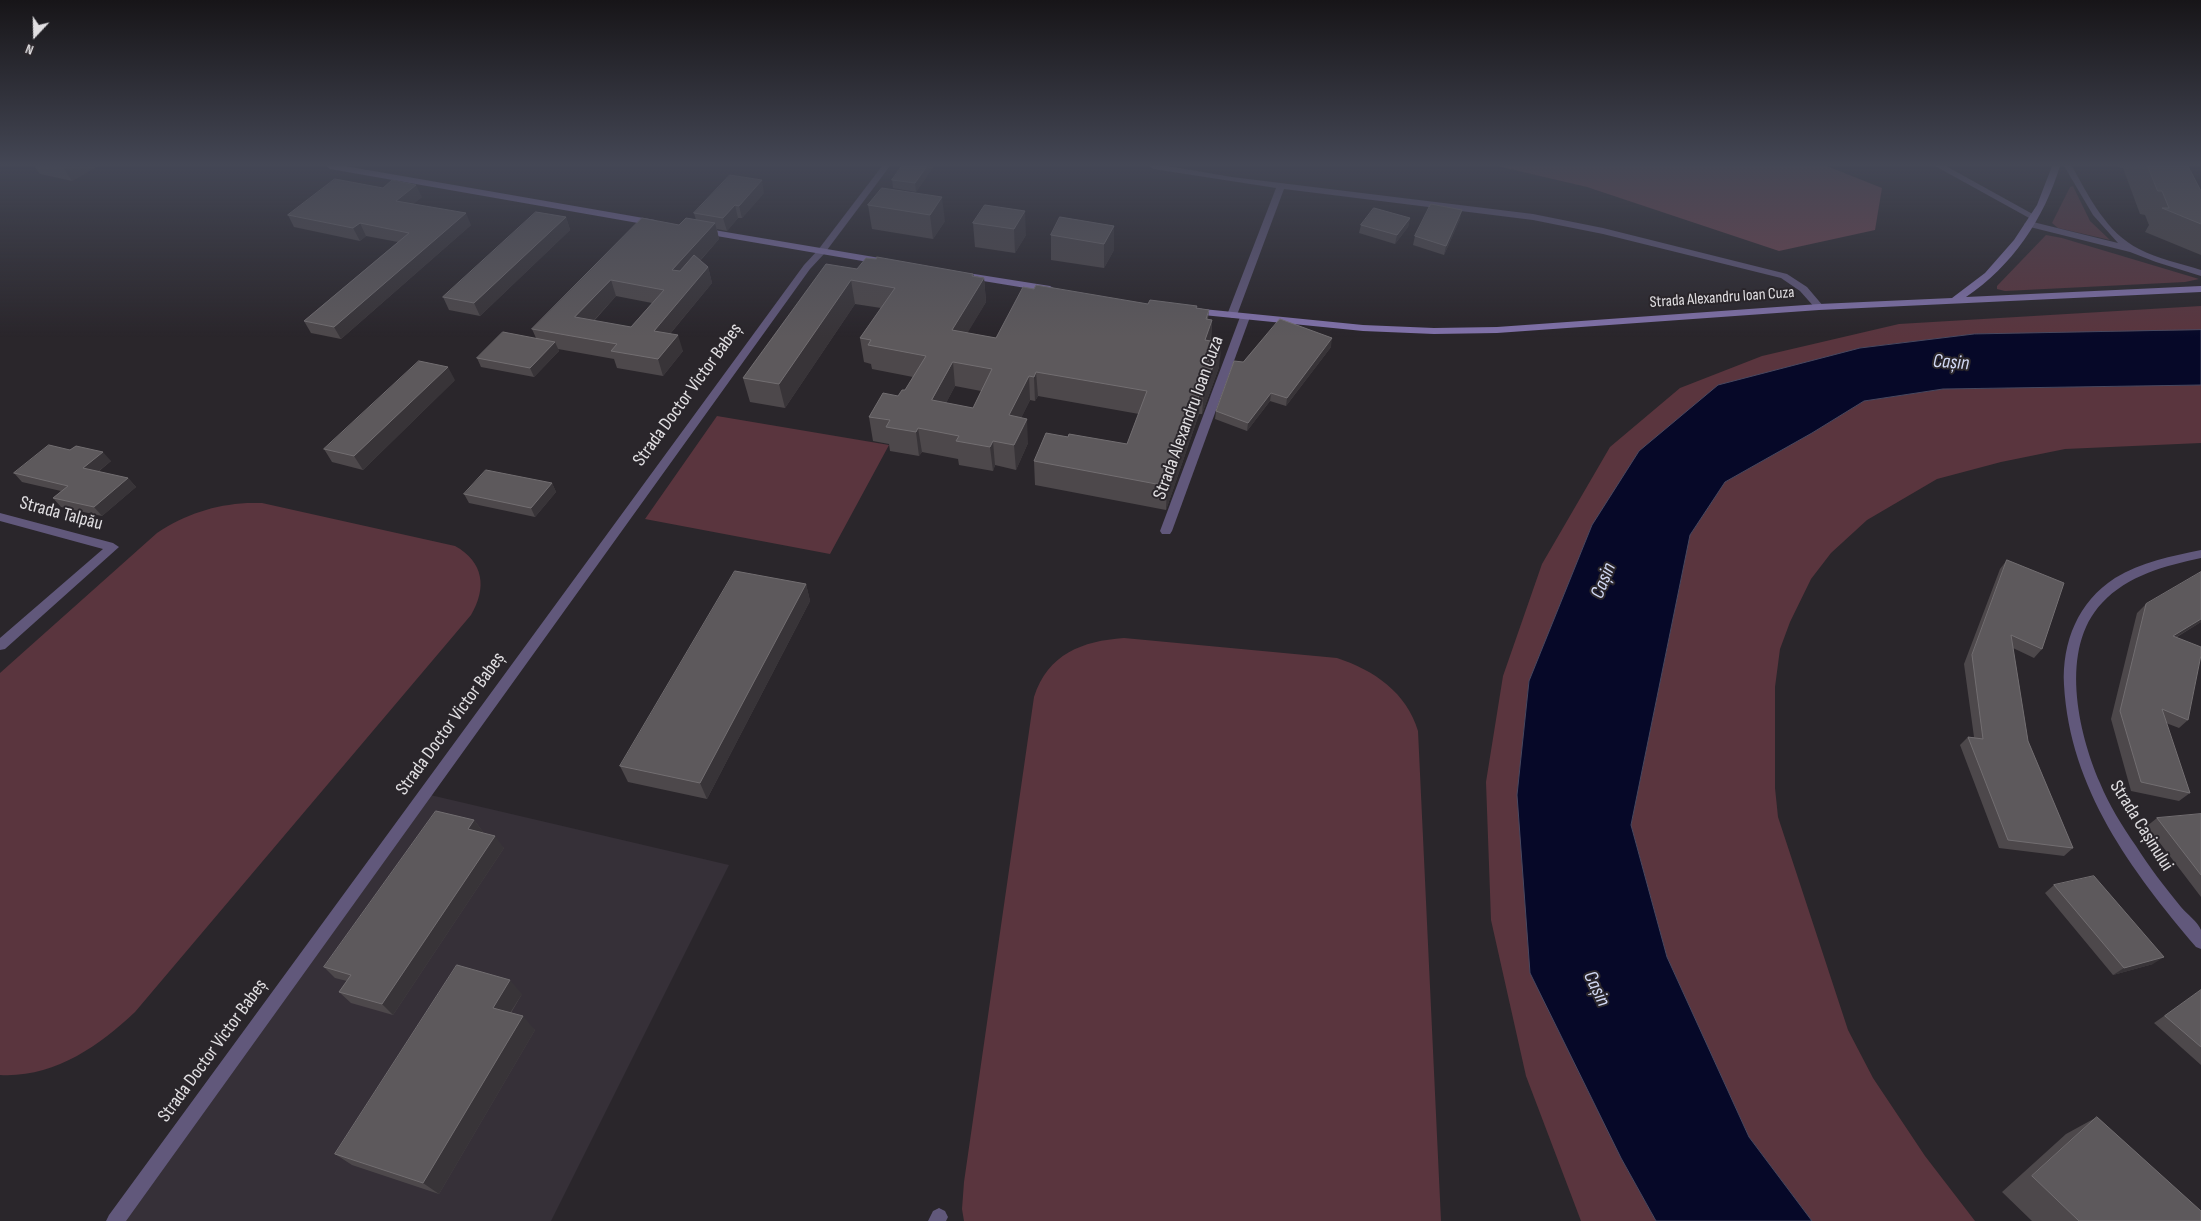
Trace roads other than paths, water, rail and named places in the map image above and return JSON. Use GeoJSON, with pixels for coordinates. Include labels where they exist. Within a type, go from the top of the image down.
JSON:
{"type":"FeatureCollection","features":[{"type":"Feature","properties":{"kind":"main road"},"geometry":{"type":"LineString","coordinates":[[654,223],[660,224]]}},
{"type":"Feature","properties":{"kind":"main road"},"geometry":{"type":"LineString","coordinates":[[1953,301],[1986,278],[2009,254],[2031,223]]}},
{"type":"Feature","properties":{"kind":"main road"},"geometry":{"type":"LineString","coordinates":[[690,229],[894,264]]}},
{"type":"Feature","properties":{"kind":"main road"},"geometry":{"type":"LineString","coordinates":[[958,274],[1060,291]]}},
{"type":"Feature","properties":{"kind":"main road","name":"Strada Alexandru Ioan Cuza"},"geometry":{"type":"LineString","coordinates":[[1180,309],[1362,328],[1459,331],[1506,330],[1819,307],[2201,289]]}},
{"type":"Feature","properties":{"kind":"street","name":"Strada Doctor Victor Babeș"},"geometry":{"type":"LineString","coordinates":[[115,1221],[807,267],[822,252],[844,223]]}},
{"type":"Feature","properties":{"kind":"street"},"geometry":{"type":"LineString","coordinates":[[1232,315],[1267,223]]}},
{"type":"Feature","properties":{"kind":"street"},"geometry":{"type":"LineString","coordinates":[[1565,223],[1784,276],[1797,282],[1819,307]]}},
{"type":"Feature","properties":{"kind":"street"},"geometry":{"type":"LineString","coordinates":[[2039,223],[2134,250],[2201,273]]}},
{"type":"Feature","properties":{"kind":"street"},"geometry":{"type":"LineString","coordinates":[[2104,223],[2120,240],[2134,250]]}},
{"type":"Feature","properties":{"kind":"street","name":"Strada Alexandru Ioan Cuza"},"geometry":{"type":"LineString","coordinates":[[1166,531],[1245,317]]}},
{"type":"Feature","properties":{"kind":"street","name":"Strada Talpău"},"geometry":{"type":"LineString","coordinates":[[0,517],[113,547],[0,645]]}},
{"type":"Feature","properties":{"kind":"street","name":"Strada Cașinului"},"geometry":{"type":"LineString","coordinates":[[2201,554],[2159,563],[2141,570],[2099,597],[2088,609],[2075,638],[2071,655],[2069,689],[2080,748],[2093,784],[2110,818],[2159,890],[2201,942]]}},
{"type":"Feature","properties":{"kind":"water","name":"Cașin"},"geometry":{"type":"Polygon","coordinates":[[[2201,330],[2201,385],[1943,389],[1864,401],[1725,482],[1690,535],[1631,825],[1667,957],[1749,1137],[1812,1221],[1656,1221],[1621,1158],[1530,973],[1517,795],[1529,681],[1592,525],[1639,451],[1718,385],[1860,348],[1974,334],[2201,330]]]}}]}
